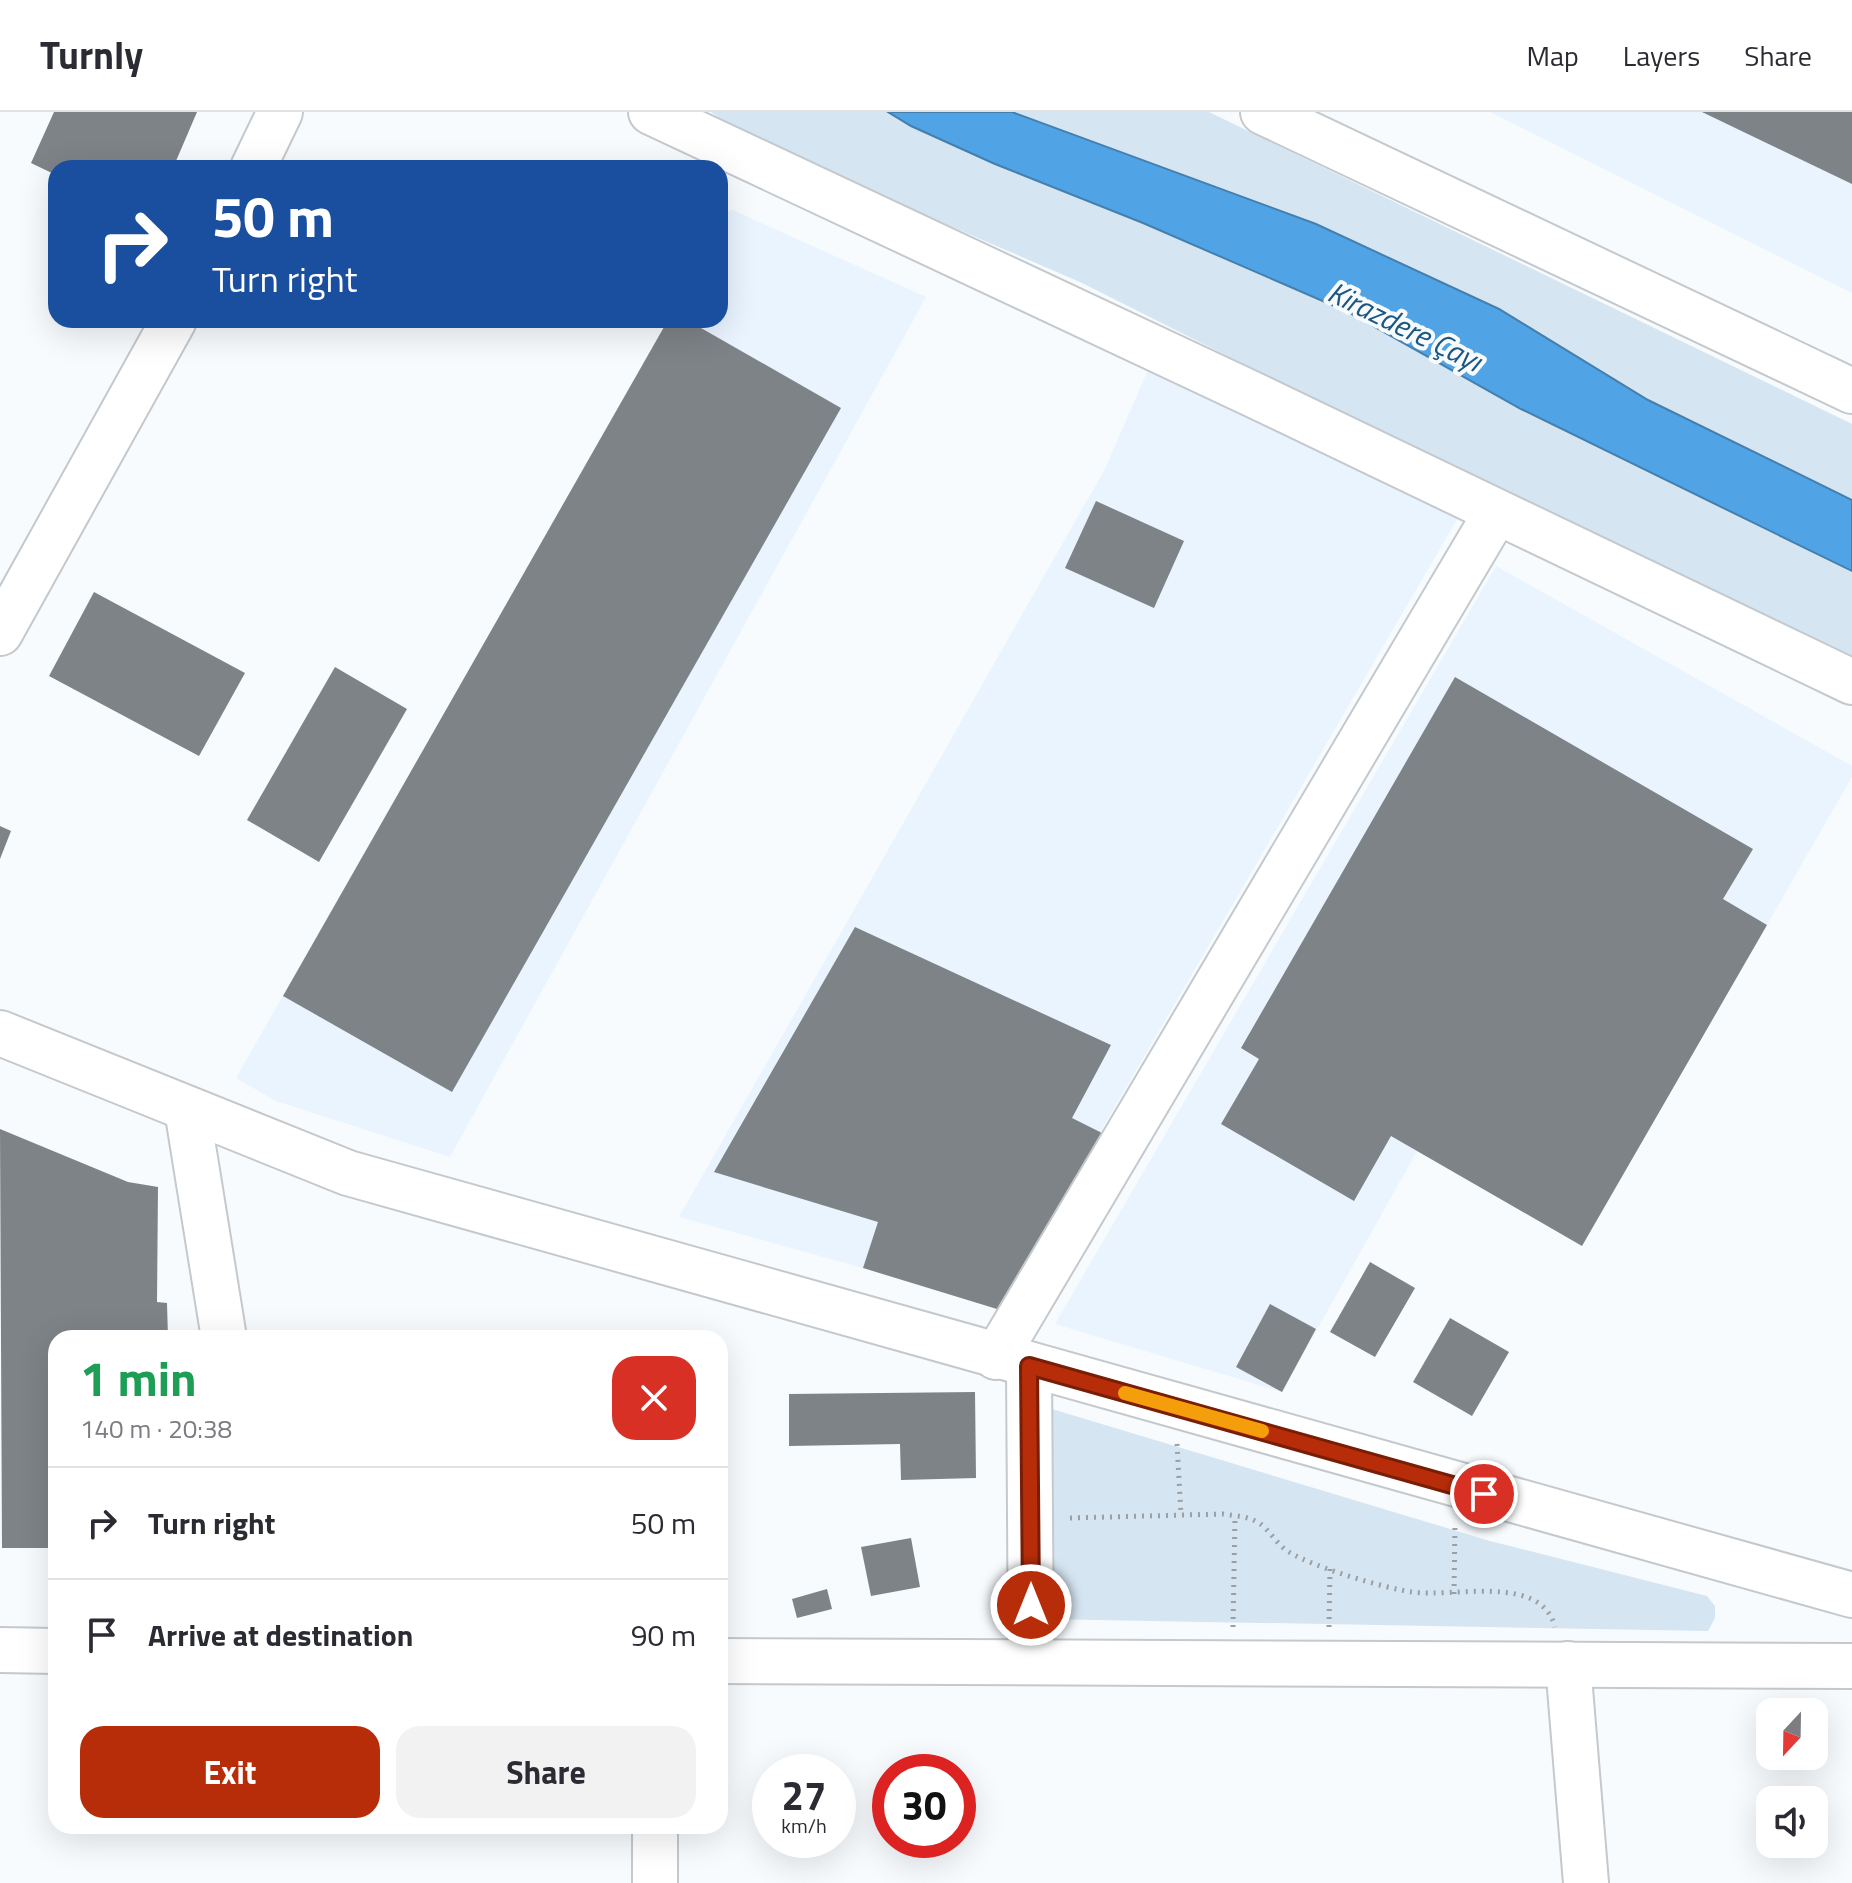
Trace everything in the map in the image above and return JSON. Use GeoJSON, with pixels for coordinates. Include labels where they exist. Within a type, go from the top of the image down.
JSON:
{"type":"FeatureCollection","features":[{"type":"Feature","properties":{"kind":"street"},"geometry":{"type":"LineString","coordinates":[[257,160],[280,112]]}},
{"type":"Feature","properties":{"kind":"street"},"geometry":{"type":"LineString","coordinates":[[651,112],[1254,395],[1852,682]]}},
{"type":"Feature","properties":{"kind":"street"},"geometry":{"type":"LineString","coordinates":[[1263,112],[1852,391]]}},
{"type":"Feature","properties":{"kind":"street"},"geometry":{"type":"LineString","coordinates":[[0,633],[170,328]]}},
{"type":"Feature","properties":{"kind":"street"},"geometry":{"type":"LineString","coordinates":[[1031,1662],[1030,1519],[1013,1361],[1496,513]]}},
{"type":"Feature","properties":{"kind":"street"},"geometry":{"type":"LineString","coordinates":[[0,1033],[348,1173],[1852,1595]]}},
{"type":"Feature","properties":{"kind":"street"},"geometry":{"type":"LineString","coordinates":[[187,1109],[223,1330]]}},
{"type":"Feature","properties":{"kind":"street"},"geometry":{"type":"LineString","coordinates":[[0,1650],[48,1651]]}},
{"type":"Feature","properties":{"kind":"street"},"geometry":{"type":"LineString","coordinates":[[728,1661],[1852,1666]]}},
{"type":"Feature","properties":{"kind":"street"},"geometry":{"type":"LineString","coordinates":[[1564,1664],[1586,1883]]}},
{"type":"Feature","properties":{"kind":"street"},"geometry":{"type":"LineString","coordinates":[[655,1834],[655,1883]]}},
{"type":"Feature","properties":{"kind":"path"},"geometry":{"type":"LineString","coordinates":[[1174,1407],[1181,1515]]}},
{"type":"Feature","properties":{"kind":"path"},"geometry":{"type":"LineString","coordinates":[[1454,1594],[1456,1486]]}},
{"type":"Feature","properties":{"kind":"path"},"geometry":{"type":"LineString","coordinates":[[1030,1519],[1235,1516],[1259,1523],[1287,1551],[1330,1568],[1410,1592],[1454,1594],[1514,1591],[1536,1602],[1553,1619],[1564,1664]]}},
{"type":"Feature","properties":{"kind":"path"},"geometry":{"type":"LineString","coordinates":[[1233,1663],[1235,1516]]}},
{"type":"Feature","properties":{"kind":"path"},"geometry":{"type":"LineString","coordinates":[[1329,1663],[1330,1568]]}},
{"type":"Feature","properties":{"kind":"shaded area"},"geometry":{"type":"Polygon","coordinates":[[[711,112],[888,112],[911,126],[995,164],[1143,223],[1348,312],[1521,409],[1852,571],[1852,656],[1281,383],[1082,283],[807,164],[711,112]]]}},
{"type":"Feature","properties":{"kind":"shaded area"},"geometry":{"type":"Polygon","coordinates":[[[1012,112],[1209,112],[1852,424],[1852,500],[1648,400],[1499,309],[1316,224],[1012,112]]]}},
{"type":"Feature","properties":{"kind":"shaded area"},"geometry":{"type":"Polygon","coordinates":[[[1490,112],[1852,112],[1852,293],[1490,112]]]}},
{"type":"Feature","properties":{"kind":"shaded area"},"geometry":{"type":"Polygon","coordinates":[[[730,209],[926,297],[450,1157],[276,1101],[236,1078],[663,328],[728,328],[730,209]]]}},
{"type":"Feature","properties":{"kind":"shaded area"},"geometry":{"type":"Polygon","coordinates":[[[1148,370],[1459,516],[997,1309],[679,1217],[1105,469],[1148,370]]]}},
{"type":"Feature","properties":{"kind":"shaded area"},"geometry":{"type":"Polygon","coordinates":[[[1496,566],[1852,766],[1852,777],[1582,1246],[1417,1151],[1282,1392],[1055,1324],[1496,566]]]}},
{"type":"Feature","properties":{"kind":"shaded area"},"geometry":{"type":"Polygon","coordinates":[[[1042,1406],[1490,1541],[1707,1596],[1715,1606],[1715,1618],[1708,1631],[1042,1619],[1042,1406]]]}},
{"type":"Feature","properties":{"kind":"water","name":"Kirazdere Çayı"},"geometry":{"type":"Polygon","coordinates":[[[888,112],[1012,112],[1316,224],[1499,309],[1648,400],[1852,500],[1852,571],[1521,409],[1348,312],[1143,223],[995,164],[911,126],[888,112]]]}},
{"type":"Feature","properties":{"kind":"building"},"geometry":{"type":"Polygon","coordinates":[[[54,112],[197,112],[176,160],[48,160],[48,171],[31,163],[54,112]]]}},
{"type":"Feature","properties":{"kind":"building"},"geometry":{"type":"Polygon","coordinates":[[[1702,112],[1852,112],[1852,184],[1702,112]]]}},
{"type":"Feature","properties":{"kind":"building"},"geometry":{"type":"Polygon","coordinates":[[[663,328],[701,328],[841,408],[452,1092],[283,996],[663,328]]]}},
{"type":"Feature","properties":{"kind":"building"},"geometry":{"type":"Polygon","coordinates":[[[1096,501],[1184,541],[1154,608],[1065,568],[1096,501]]]}},
{"type":"Feature","properties":{"kind":"building"},"geometry":{"type":"Polygon","coordinates":[[[94,592],[245,673],[199,756],[49,676],[94,592]]]}},
{"type":"Feature","properties":{"kind":"building"},"geometry":{"type":"Polygon","coordinates":[[[335,667],[407,709],[319,862],[247,820],[335,667]]]}},
{"type":"Feature","properties":{"kind":"building"},"geometry":{"type":"Polygon","coordinates":[[[1455,677],[1753,849],[1723,899],[1767,925],[1582,1246],[1391,1136],[1354,1201],[1221,1124],[1259,1059],[1241,1048],[1455,677]]]}},
{"type":"Feature","properties":{"kind":"building"},"geometry":{"type":"Polygon","coordinates":[[[0,826],[11,831],[0,859],[0,826]]]}},
{"type":"Feature","properties":{"kind":"building"},"geometry":{"type":"Polygon","coordinates":[[[855,927],[1111,1045],[1072,1118],[1102,1133],[997,1309],[863,1268],[878,1222],[714,1172],[855,927]]]}},
{"type":"Feature","properties":{"kind":"building"},"geometry":{"type":"Polygon","coordinates":[[[0,1129],[128,1182],[158,1187],[157,1302],[167,1303],[168,1330],[48,1330],[48,1548],[2,1548],[0,1129]]]}},
{"type":"Feature","properties":{"kind":"building"},"geometry":{"type":"Polygon","coordinates":[[[1370,1262],[1415,1288],[1375,1357],[1330,1332],[1370,1262]]]}},
{"type":"Feature","properties":{"kind":"building"},"geometry":{"type":"Polygon","coordinates":[[[1270,1304],[1316,1329],[1282,1392],[1236,1367],[1270,1304]]]}},
{"type":"Feature","properties":{"kind":"building"},"geometry":{"type":"Polygon","coordinates":[[[1450,1318],[1509,1352],[1472,1416],[1413,1382],[1450,1318]]]}},
{"type":"Feature","properties":{"kind":"building"},"geometry":{"type":"Polygon","coordinates":[[[975,1392],[976,1478],[901,1480],[900,1444],[789,1446],[789,1394],[975,1392]]]}},
{"type":"Feature","properties":{"kind":"building"},"geometry":{"type":"Polygon","coordinates":[[[911,1538],[920,1587],[871,1596],[861,1547],[911,1538]]]}},
{"type":"Feature","properties":{"kind":"building"},"geometry":{"type":"Polygon","coordinates":[[[827,1589],[832,1609],[797,1618],[792,1599],[827,1589]]]}},
{"type":"Feature","properties":{"kind":"slow traffic"},"geometry":{"type":"LineString","coordinates":[[1125,1393],[1262,1431]]}},
{"type":"Feature","properties":{"kind":"route"},"geometry":{"type":"LineString","coordinates":[[1031,1605],[1029,1366],[1484,1494]]}}]}
